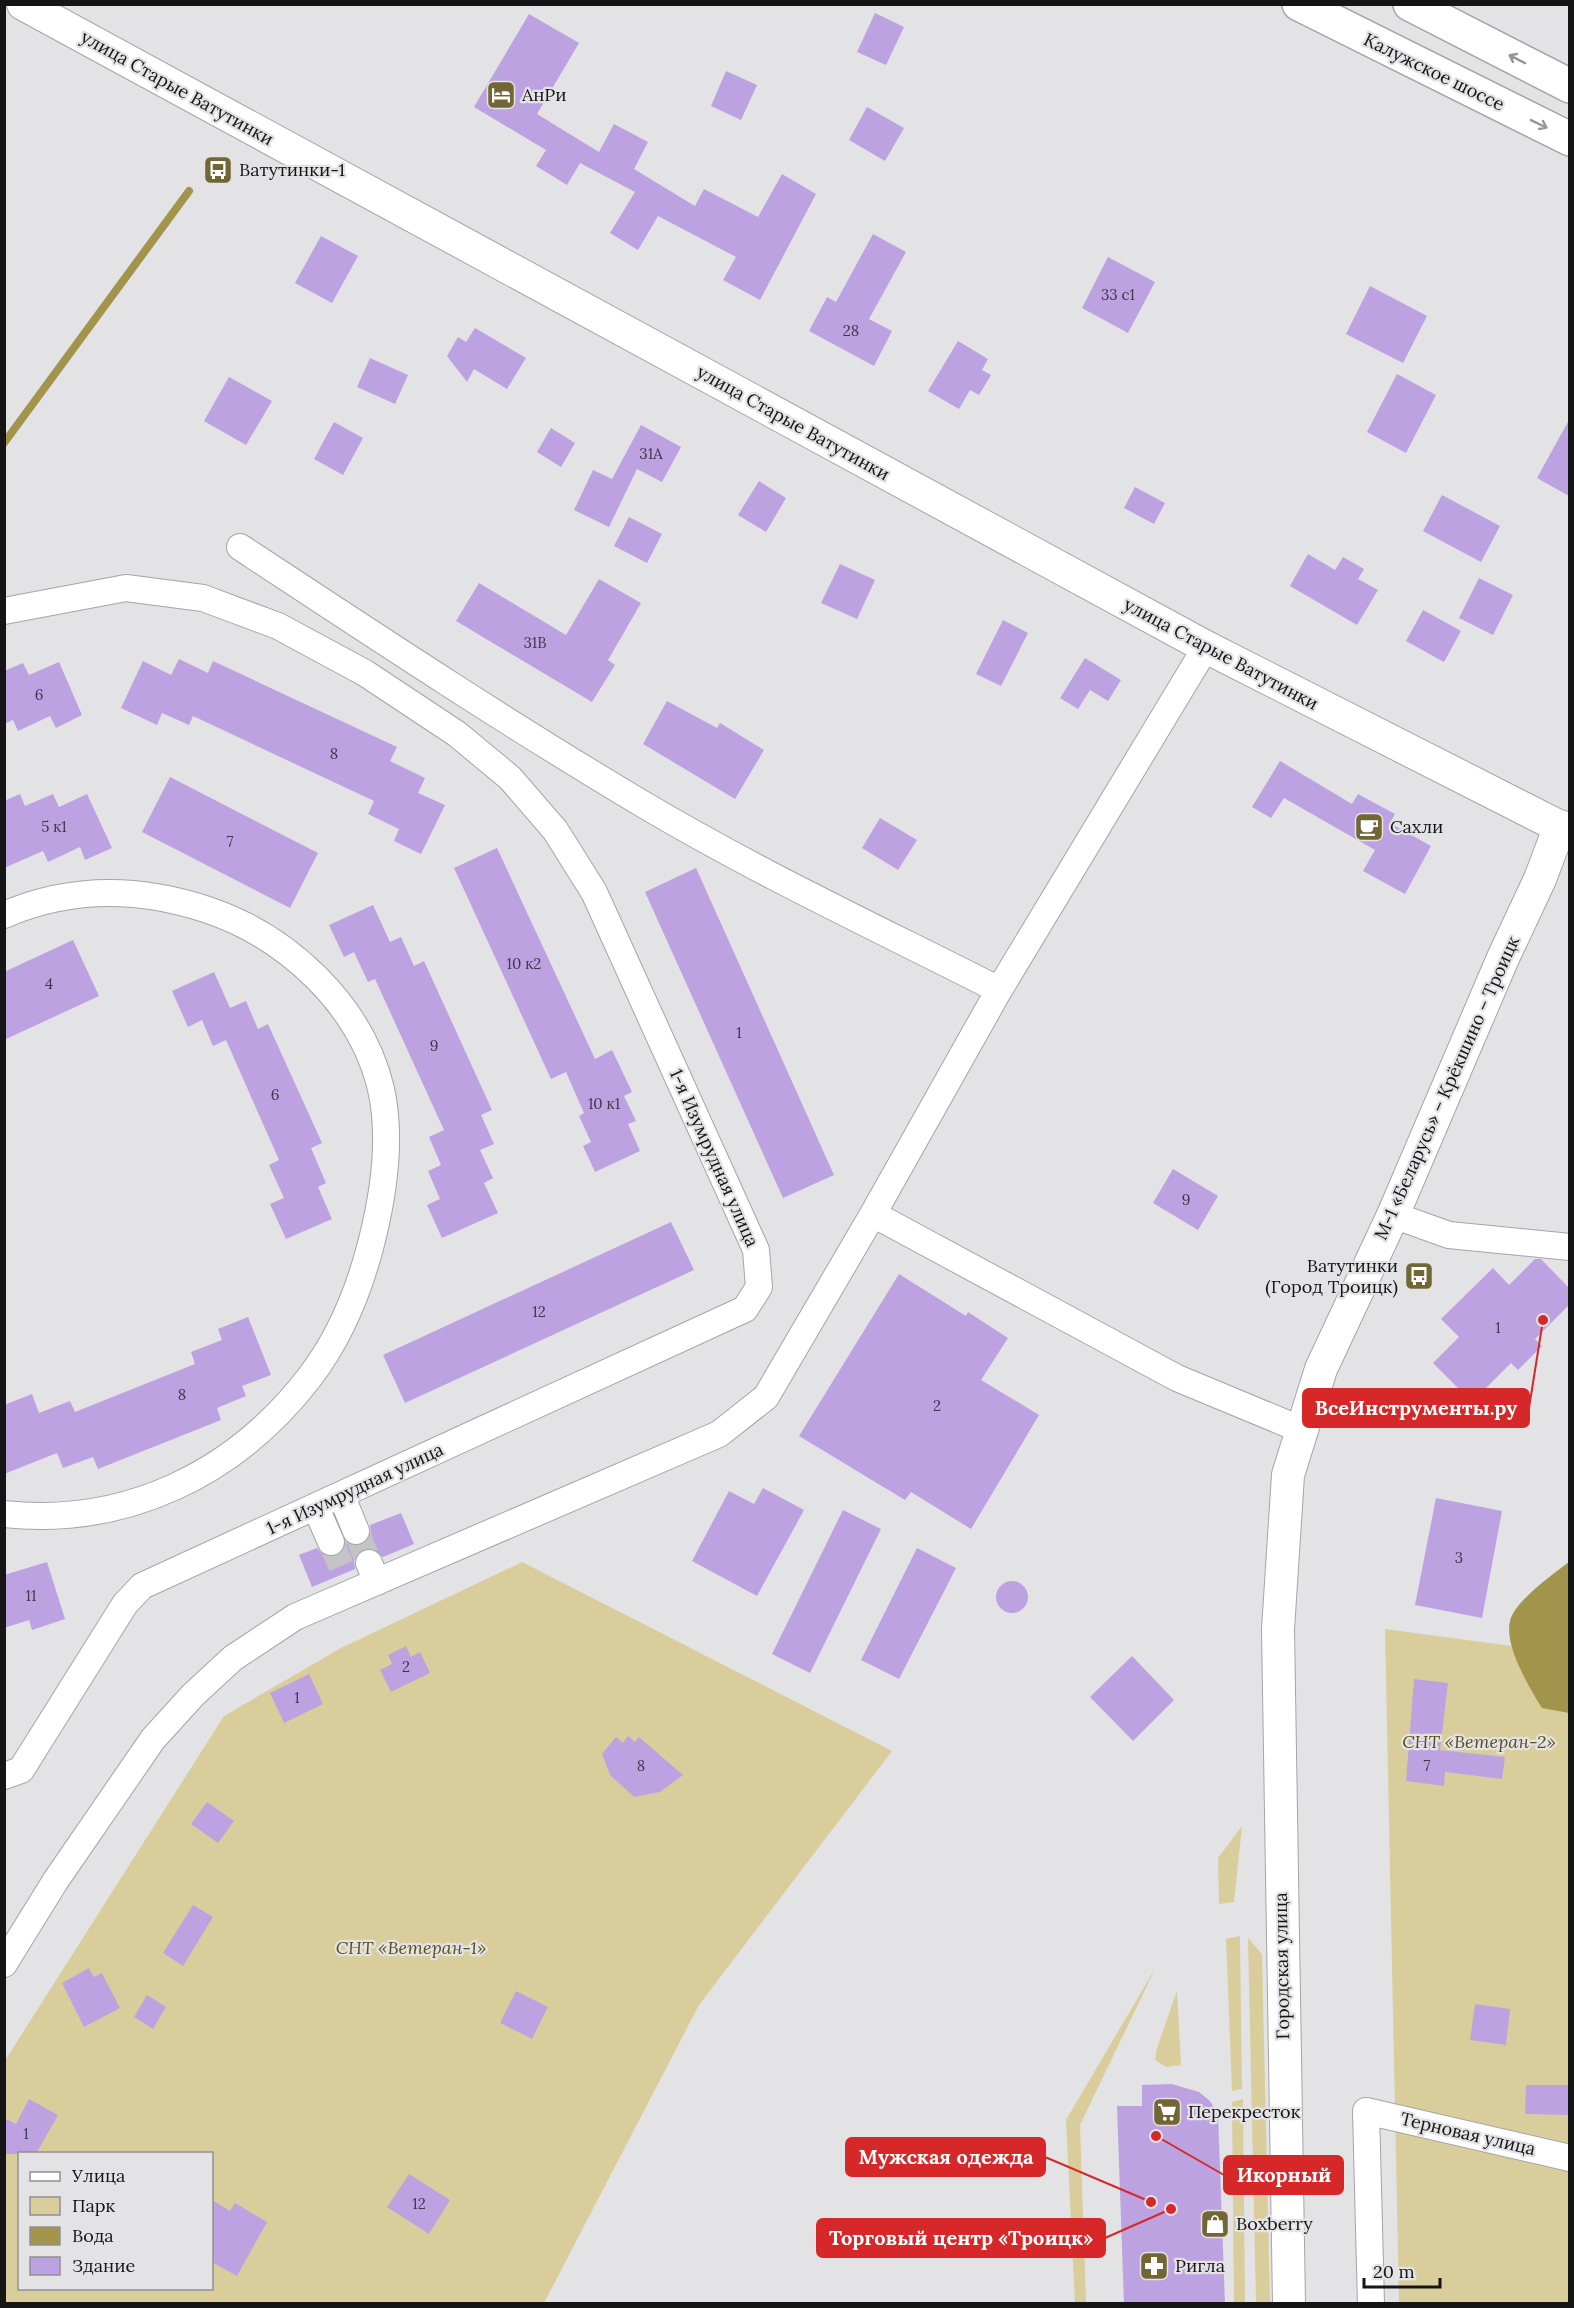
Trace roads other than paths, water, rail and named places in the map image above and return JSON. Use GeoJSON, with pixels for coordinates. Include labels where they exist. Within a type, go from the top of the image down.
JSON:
{"type":"FeatureCollection","features":[{"type":"Feature","properties":{"kind":"highway","name":"Калужское шоссе"},"geometry":{"type":"LineString","coordinates":[[1299,4],[1569,139]]}},
{"type":"Feature","properties":{"kind":"highway"},"geometry":{"type":"LineString","coordinates":[[1410,4],[1569,86]]}},
{"type":"Feature","properties":{"kind":"main road","name":"улица Старые Ватутинки"},"geometry":{"type":"LineString","coordinates":[[23,4],[1206,647],[1565,829]]}},
{"type":"Feature","properties":{"kind":"main road","name":"М-1 «Беларусь» – Крёкшино – Троицк"},"geometry":{"type":"LineString","coordinates":[[1278,1629],[1288,1475],[1321,1369],[1393,1215],[1503,958],[1565,829]]}},
{"type":"Feature","properties":{"kind":"main road","name":"Городская улица"},"geometry":{"type":"LineString","coordinates":[[1278,1629],[1289,2304]]}},
{"type":"Feature","properties":{"kind":"street"},"geometry":{"type":"LineString","coordinates":[[240,546],[414,662],[642,804],[739,857],[999,990]]}},
{"type":"Feature","properties":{"kind":"street","name":"1-я Изумрудная улица"},"geometry":{"type":"LineString","coordinates":[[4,611],[126,588],[203,598],[278,626],[365,673],[458,734],[510,778],[555,830],[594,892],[756,1250],[759,1287],[745,1309],[342,1497],[142,1586],[125,1604],[21,1770],[4,1776]]}},
{"type":"Feature","properties":{"kind":"street"},"geometry":{"type":"LineString","coordinates":[[4,1964],[56,1880],[153,1739],[193,1695],[233,1658],[348,1583],[719,1434],[766,1397],[873,1214],[999,990],[1206,647]]}},
{"type":"Feature","properties":{"kind":"street"},"geometry":{"type":"LineString","coordinates":[[4,915],[30,904],[83,892],[128,893],[176,899],[227,916],[273,944],[310,971],[345,1011],[368,1049],[381,1091],[387,1153],[378,1217],[364,1271],[339,1330],[309,1377],[261,1429],[219,1461],[171,1490],[125,1507],[85,1515],[40,1518],[4,1514]]}},
{"type":"Feature","properties":{"kind":"street"},"geometry":{"type":"LineString","coordinates":[[873,1214],[1177,1378],[1302,1430]]}},
{"type":"Feature","properties":{"kind":"street"},"geometry":{"type":"LineString","coordinates":[[1393,1215],[1449,1235],[1569,1247]]}},
{"type":"Feature","properties":{"kind":"street"},"geometry":{"type":"LineString","coordinates":[[342,1497],[356,1531]]}},
{"type":"Feature","properties":{"kind":"street"},"geometry":{"type":"LineString","coordinates":[[316,1508],[331,1542]]}},
{"type":"Feature","properties":{"kind":"street","name":"Терновая улица"},"geometry":{"type":"LineString","coordinates":[[1371,2304],[1366,2111],[1569,2158]]}},
{"type":"Feature","properties":{"kind":"water"},"geometry":{"type":"Polygon","coordinates":[[[1569,1562],[1569,1713],[1542,1708],[1519,1666],[1509,1631],[1513,1613],[1519,1605],[1535,1588],[1569,1562]]]}},
{"type":"Feature","properties":{"kind":"waterway"},"geometry":{"type":"LineString","coordinates":[[4,443],[189,191]]}},
{"type":"Feature","properties":{"kind":"tunnel"},"geometry":{"type":"LineString","coordinates":[[356,1531],[369,1563]]}},
{"type":"Feature","properties":{"kind":"tunnel"},"geometry":{"type":"LineString","coordinates":[[331,1542],[344,1573]]}},
{"type":"Feature","properties":{"kind":"place","name":"АнРи"},"geometry":{"type":"Point","coordinates":[501,95]}},
{"type":"Feature","properties":{"kind":"place","name":"Ватутинки-1"},"geometry":{"type":"Point","coordinates":[218,170]}},
{"type":"Feature","properties":{"kind":"place","name":"Сахли"},"geometry":{"type":"Point","coordinates":[1369,827]}},
{"type":"Feature","properties":{"kind":"place","name":"Ватутинки (Город Троицк)"},"geometry":{"type":"Point","coordinates":[1419,1276]}},
{"type":"Feature","properties":{"kind":"place","name":"ВсеИнструменты.ру"},"geometry":{"type":"Point","coordinates":[1543,1320]}},
{"type":"Feature","properties":{"kind":"place","name":"Перекресток"},"geometry":{"type":"Point","coordinates":[1167,2112]}},
{"type":"Feature","properties":{"kind":"place","name":"Икорный"},"geometry":{"type":"Point","coordinates":[1156,2136]}},
{"type":"Feature","properties":{"kind":"place","name":"Мужская одежда"},"geometry":{"type":"Point","coordinates":[1151,2202]}},
{"type":"Feature","properties":{"kind":"place","name":"Торговый центр «Троицк»"},"geometry":{"type":"Point","coordinates":[1171,2209]}},
{"type":"Feature","properties":{"kind":"place","name":"Boxberry"},"geometry":{"type":"Point","coordinates":[1215,2224]}},
{"type":"Feature","properties":{"kind":"place","name":"Ригла"},"geometry":{"type":"Point","coordinates":[1154,2266]}},
{"type":"Feature","properties":{"kind":"park label","name":"СНТ «Ветеран-2»"},"geometry":{"type":"Point","coordinates":[1479,1742]}},
{"type":"Feature","properties":{"kind":"park label","name":"СНТ «Ветеран-1»"},"geometry":{"type":"Point","coordinates":[411,1948]}}]}
